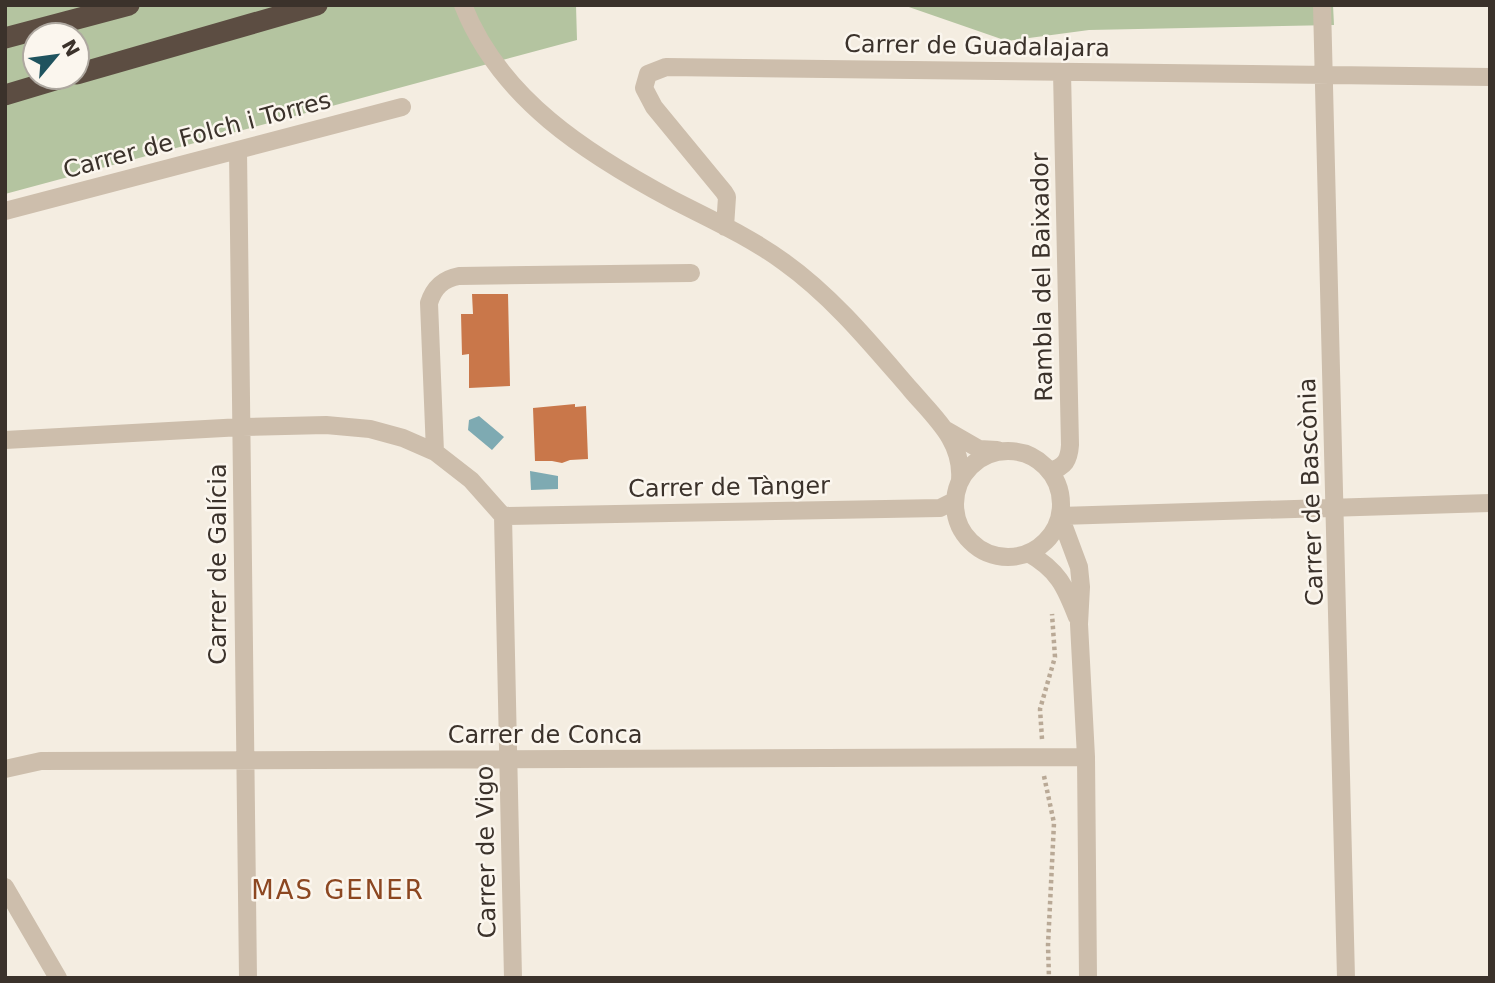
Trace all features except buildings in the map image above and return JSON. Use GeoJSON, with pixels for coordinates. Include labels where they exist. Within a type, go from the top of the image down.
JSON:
{"type":"FeatureCollection","features":[{"type":"Feature","properties":{"kind":"highway"},"geometry":{"type":"LineString","coordinates":[[5,38],[129,5]]}},
{"type":"Feature","properties":{"kind":"highway"},"geometry":{"type":"LineString","coordinates":[[91,70],[317,5]]}},
{"type":"Feature","properties":{"kind":"street"},"geometry":{"type":"LineString","coordinates":[[463,5],[473,30],[503,74],[564,134],[624,173],[783,261],[807,279],[842,313],[943,427],[961,440],[979,449],[1004,450],[1019,451],[1036,458],[1050,471],[1059,485],[1061,495],[1060,516],[1053,533],[1040,547],[1013,557],[995,555],[978,548],[970,541],[960,526],[954,501],[956,488],[969,468],[986,455],[1004,450]]}},
{"type":"Feature","properties":{"kind":"street","name":"Carrer de Bascònia"},"geometry":{"type":"LineString","coordinates":[[1322,5],[1346,978]]}},
{"type":"Feature","properties":{"kind":"street","name":"Carrer de Guadalajara"},"geometry":{"type":"LineString","coordinates":[[725,227],[727,197],[654,107],[644,88],[648,74],[666,67],[1490,77]]}},
{"type":"Feature","properties":{"kind":"street","name":"Rambla del Baixador"},"geometry":{"type":"LineString","coordinates":[[1050,471],[1065,464],[1070,445],[1062,72]]}},
{"type":"Feature","properties":{"kind":"street","name":"Carrer de Folch i Torres"},"geometry":{"type":"LineString","coordinates":[[5,211],[402,107]]}},
{"type":"Feature","properties":{"kind":"street","name":"Carrer de Galícia"},"geometry":{"type":"LineString","coordinates":[[238,150],[243,761],[248,978]]}},
{"type":"Feature","properties":{"kind":"street"},"geometry":{"type":"LineString","coordinates":[[435,452],[429,303],[438,285],[449,278],[459,276],[691,273]]}},
{"type":"Feature","properties":{"kind":"street"},"geometry":{"type":"LineString","coordinates":[[5,440],[242,427],[326,425],[370,429],[402,438],[435,452],[471,480],[503,516]]}},
{"type":"Feature","properties":{"kind":"street"},"geometry":{"type":"LineString","coordinates":[[943,427],[960,459],[960,480]]}},
{"type":"Feature","properties":{"kind":"street","name":"Carrer de Tànger"},"geometry":{"type":"LineString","coordinates":[[503,516],[940,508],[954,501]]}},
{"type":"Feature","properties":{"kind":"street"},"geometry":{"type":"LineString","coordinates":[[1060,516],[1490,503]]}},
{"type":"Feature","properties":{"kind":"street","name":"Carrer de Vigo"},"geometry":{"type":"LineString","coordinates":[[503,516],[513,978]]}},
{"type":"Feature","properties":{"kind":"street"},"geometry":{"type":"LineString","coordinates":[[1060,516],[1079,567],[1081,587],[1079,624],[1086,757],[1088,978]]}},
{"type":"Feature","properties":{"kind":"street"},"geometry":{"type":"LineString","coordinates":[[1028,553],[1045,562],[1058,574],[1079,624]]}},
{"type":"Feature","properties":{"kind":"street","name":"Carrer de Conca"},"geometry":{"type":"LineString","coordinates":[[5,769],[41,761],[1086,757]]}},
{"type":"Feature","properties":{"kind":"street"},"geometry":{"type":"LineString","coordinates":[[5,887],[58,978]]}},
{"type":"Feature","properties":{"kind":"green space"},"geometry":{"type":"Polygon","coordinates":[[[5,5],[576,5],[577,40],[5,194],[5,5]]]}},
{"type":"Feature","properties":{"kind":"green space"},"geometry":{"type":"Polygon","coordinates":[[[903,5],[1333,5],[1334,25],[1089,30],[1007,41],[903,5]]]}},
{"type":"Feature","properties":{"kind":"water"},"geometry":{"type":"Polygon","coordinates":[[[479,416],[504,437],[492,450],[468,430],[469,420],[479,416]]]}},
{"type":"Feature","properties":{"kind":"water"},"geometry":{"type":"Polygon","coordinates":[[[530,471],[558,476],[558,489],[531,490],[530,471]]]}},
{"type":"Feature","properties":{"kind":"district","name":"MAS GENER"},"geometry":{"type":"Point","coordinates":[338,890]}}]}
